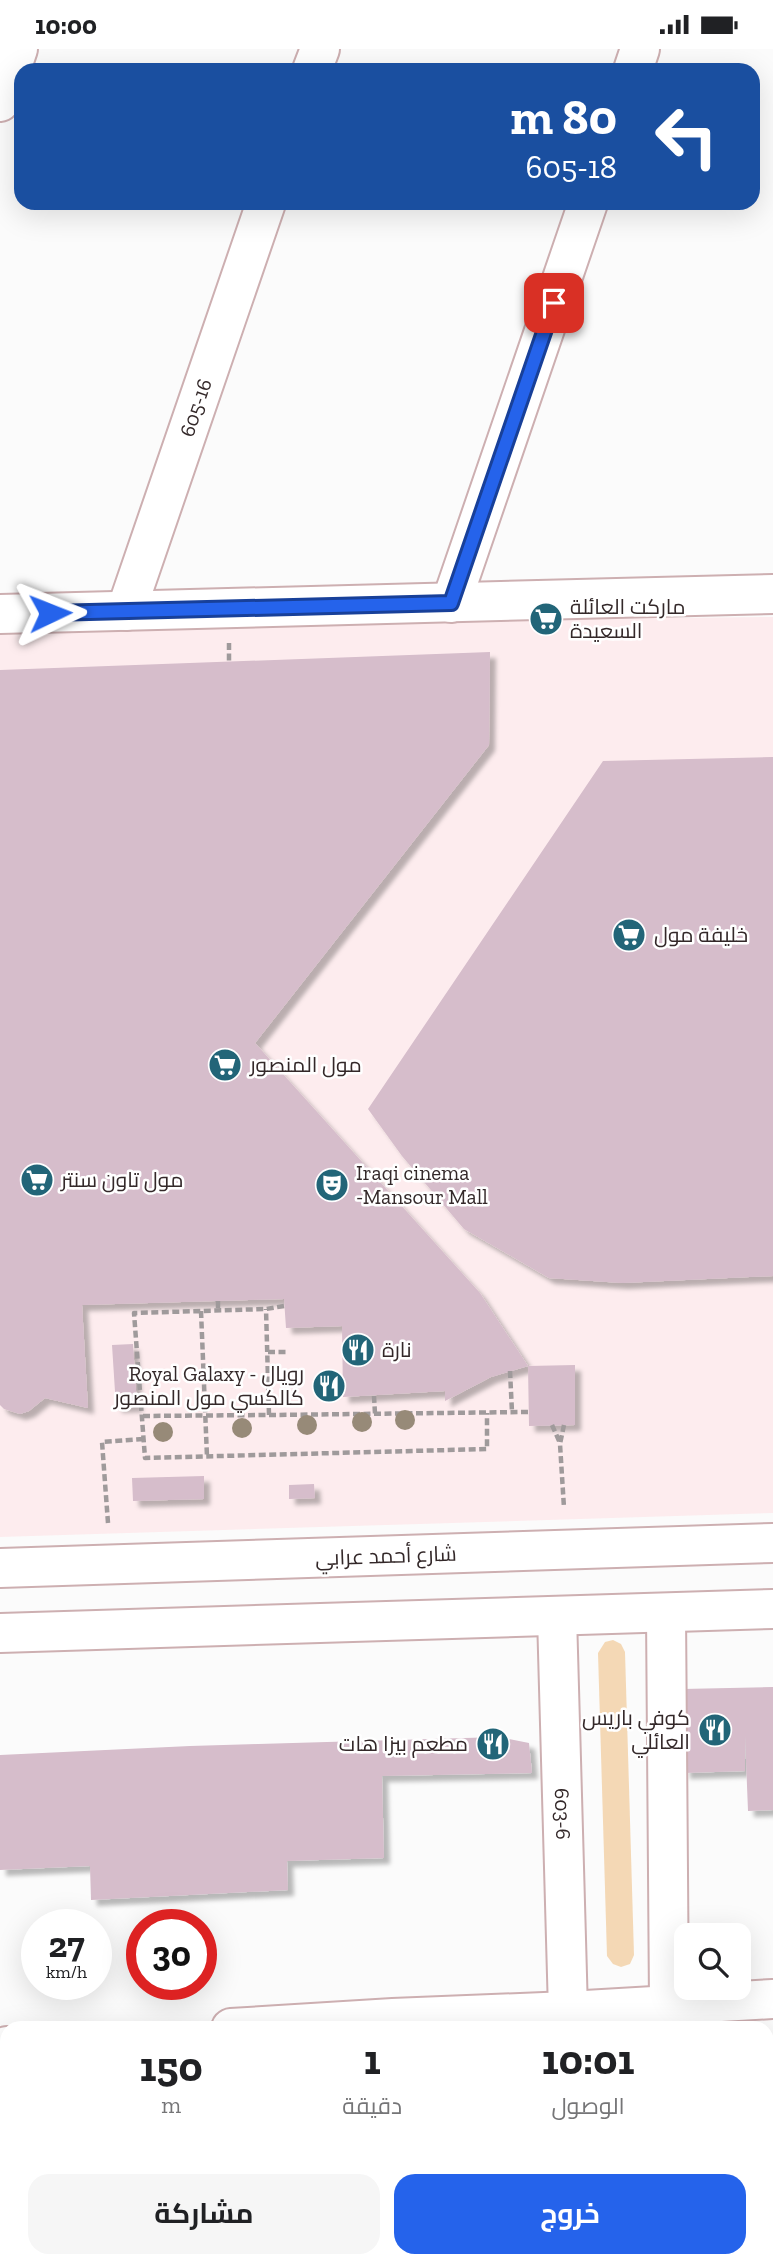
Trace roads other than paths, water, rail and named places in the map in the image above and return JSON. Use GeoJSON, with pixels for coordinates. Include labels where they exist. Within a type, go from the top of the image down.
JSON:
{"type":"FeatureCollection","features":[{"type":"Feature","properties":{"kind":"street"},"geometry":{"type":"LineString","coordinates":[[0,102],[18,49]]}},
{"type":"Feature","properties":{"kind":"street","name":"605-16"},"geometry":{"type":"LineString","coordinates":[[126,611],[264,210]]}},
{"type":"Feature","properties":{"kind":"street"},"geometry":{"type":"LineString","coordinates":[[451,603],[586,210]]}},
{"type":"Feature","properties":{"kind":"street"},"geometry":{"type":"LineString","coordinates":[[0,614],[773,594]]}},
{"type":"Feature","properties":{"kind":"street","name":"شارع أحمد عرابي"},"geometry":{"type":"LineString","coordinates":[[0,1568],[773,1543]]}},
{"type":"Feature","properties":{"kind":"street"},"geometry":{"type":"LineString","coordinates":[[0,1633],[773,1609]]}},
{"type":"Feature","properties":{"kind":"street"},"geometry":{"type":"LineString","coordinates":[[666,1613],[669,2003]]}},
{"type":"Feature","properties":{"kind":"street","name":"603-6"},"geometry":{"type":"LineString","coordinates":[[557,1616],[568,2011]]}},
{"type":"Feature","properties":{"kind":"street"},"geometry":{"type":"LineString","coordinates":[[421,2021],[669,2003],[773,1999]]}},
{"type":"Feature","properties":{"kind":"place","name":"ماركت العائلة السعيدة"},"geometry":{"type":"Point","coordinates":[546,619]}},
{"type":"Feature","properties":{"kind":"place","name":"خليفة مول"},"geometry":{"type":"Point","coordinates":[629,935]}},
{"type":"Feature","properties":{"kind":"place","name":"مول المنصور"},"geometry":{"type":"Point","coordinates":[225,1065]}},
{"type":"Feature","properties":{"kind":"place","name":"مول تاون سنتر"},"geometry":{"type":"Point","coordinates":[37,1180]}},
{"type":"Feature","properties":{"kind":"place","name":"Iraqi cinema -Mansour Mall"},"geometry":{"type":"Point","coordinates":[332,1185]}},
{"type":"Feature","properties":{"kind":"place","name":"نارة"},"geometry":{"type":"Point","coordinates":[358,1350]}},
{"type":"Feature","properties":{"kind":"place","name":"Royal Galaxy - رويال كالكسي مول المنصور"},"geometry":{"type":"Point","coordinates":[329,1386]}},
{"type":"Feature","properties":{"kind":"place","name":"كوفي باريس العائلي"},"geometry":{"type":"Point","coordinates":[715,1730]}},
{"type":"Feature","properties":{"kind":"place","name":"مطعم بيزا هات"},"geometry":{"type":"Point","coordinates":[493,1744]}}]}
